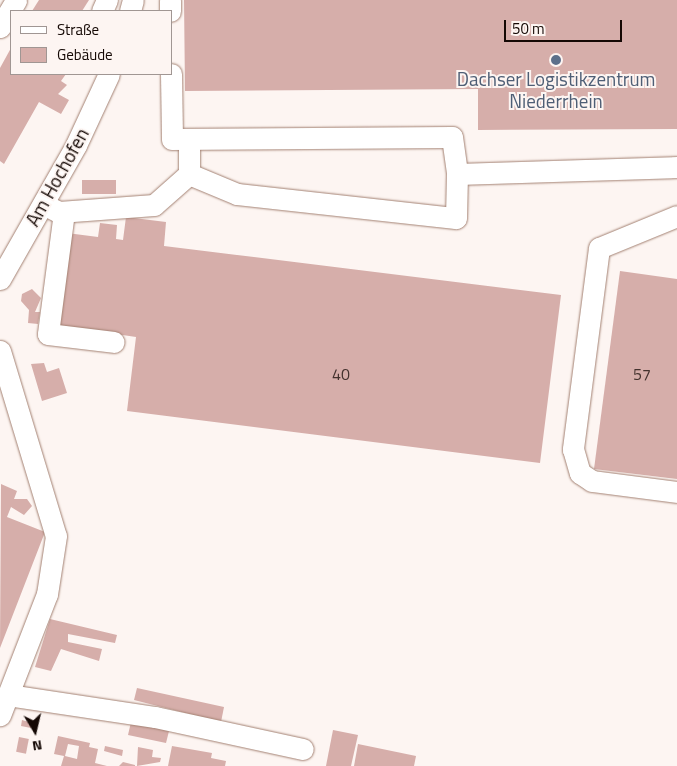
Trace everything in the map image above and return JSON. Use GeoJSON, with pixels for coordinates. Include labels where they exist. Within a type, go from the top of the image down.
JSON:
{"type":"FeatureCollection","features":[{"type":"Feature","properties":{"kind":"street"},"geometry":{"type":"LineString","coordinates":[[0,27],[10,10]]}},
{"type":"Feature","properties":{"kind":"street","name":"Am Hochofen"},"geometry":{"type":"LineString","coordinates":[[0,279],[43,204],[108,75]]}},
{"type":"Feature","properties":{"kind":"street"},"geometry":{"type":"LineString","coordinates":[[171,75],[172,139],[452,137],[456,174],[456,218],[238,194],[189,174]]}},
{"type":"Feature","properties":{"kind":"street"},"geometry":{"type":"LineString","coordinates":[[43,204],[64,212],[154,205],[189,174],[189,139]]}},
{"type":"Feature","properties":{"kind":"street"},"geometry":{"type":"LineString","coordinates":[[456,174],[677,167]]}},
{"type":"Feature","properties":{"kind":"street"},"geometry":{"type":"LineString","coordinates":[[64,212],[48,334],[114,342]]}},
{"type":"Feature","properties":{"kind":"street"},"geometry":{"type":"LineString","coordinates":[[677,216],[599,248],[573,450],[580,474],[592,481],[677,492]]}},
{"type":"Feature","properties":{"kind":"street"},"geometry":{"type":"LineString","coordinates":[[0,351],[56,536],[47,594],[0,715]]}},
{"type":"Feature","properties":{"kind":"street"},"geometry":{"type":"LineString","coordinates":[[8,695],[155,717],[303,749]]}},
{"type":"Feature","properties":{"kind":"building"},"geometry":{"type":"Polygon","coordinates":[[[39,0],[89,0],[83,10],[33,10],[39,0]]]}},
{"type":"Feature","properties":{"kind":"building"},"geometry":{"type":"Polygon","coordinates":[[[184,0],[677,0],[677,129],[478,130],[478,89],[185,91],[184,0]]]}},
{"type":"Feature","properties":{"kind":"building"},"geometry":{"type":"Polygon","coordinates":[[[10,50],[10,75],[65,75],[61,81],[67,85],[58,94],[69,100],[61,114],[39,102],[4,164],[0,161],[0,68],[10,50]]]}},
{"type":"Feature","properties":{"kind":"building"},"geometry":{"type":"Polygon","coordinates":[[[82,180],[116,180],[116,194],[82,194],[82,180]]]}},
{"type":"Feature","properties":{"kind":"building"},"geometry":{"type":"Polygon","coordinates":[[[126,217],[166,222],[164,246],[561,295],[540,463],[127,411],[136,337],[56,325],[67,233],[98,237],[100,223],[117,225],[116,239],[123,240],[126,217]]]}},
{"type":"Feature","properties":{"kind":"building"},"geometry":{"type":"Polygon","coordinates":[[[620,271],[677,279],[677,479],[594,469],[620,271]]]}},
{"type":"Feature","properties":{"kind":"building"},"geometry":{"type":"Polygon","coordinates":[[[32,289],[41,298],[35,312],[40,312],[38,324],[28,323],[29,310],[21,301],[22,294],[32,289]]]}},
{"type":"Feature","properties":{"kind":"building"},"geometry":{"type":"Polygon","coordinates":[[[44,363],[47,372],[59,368],[67,393],[42,401],[31,364],[44,363]]]}},
{"type":"Feature","properties":{"kind":"building"},"geometry":{"type":"Polygon","coordinates":[[[1,484],[17,491],[14,499],[27,499],[32,506],[24,515],[11,507],[7,517],[45,532],[0,648],[1,484]]]}},
{"type":"Feature","properties":{"kind":"building"},"geometry":{"type":"Polygon","coordinates":[[[50,619],[117,635],[115,643],[68,634],[68,642],[102,649],[99,661],[61,649],[51,671],[35,667],[50,619]]]}},
{"type":"Feature","properties":{"kind":"building"},"geometry":{"type":"Polygon","coordinates":[[[137,688],[224,707],[221,722],[134,700],[137,688]]]}},
{"type":"Feature","properties":{"kind":"building"},"geometry":{"type":"Polygon","coordinates":[[[22,720],[32,723],[31,728],[21,726],[22,720]]]}},
{"type":"Feature","properties":{"kind":"building"},"geometry":{"type":"Polygon","coordinates":[[[131,722],[170,727],[166,743],[128,735],[131,722]]]}},
{"type":"Feature","properties":{"kind":"building"},"geometry":{"type":"Polygon","coordinates":[[[333,730],[358,735],[351,766],[326,766],[333,730]]]}},
{"type":"Feature","properties":{"kind":"building"},"geometry":{"type":"Polygon","coordinates":[[[58,736],[90,743],[89,747],[98,749],[95,763],[107,766],[61,766],[64,756],[54,754],[58,736]],[[68,744],[65,756],[77,759],[79,746],[68,744]]]}},
{"type":"Feature","properties":{"kind":"building"},"geometry":{"type":"Polygon","coordinates":[[[19,737],[29,739],[26,754],[16,752],[19,737]]]}},
{"type":"Feature","properties":{"kind":"building"},"geometry":{"type":"Polygon","coordinates":[[[358,744],[416,756],[414,766],[354,766],[358,744]]]}},
{"type":"Feature","properties":{"kind":"building"},"geometry":{"type":"Polygon","coordinates":[[[105,746],[123,750],[122,756],[104,751],[105,746]]]}},
{"type":"Feature","properties":{"kind":"building"},"geometry":{"type":"Polygon","coordinates":[[[172,746],[212,753],[211,758],[226,761],[225,766],[168,766],[172,746]]]}},
{"type":"Feature","properties":{"kind":"building"},"geometry":{"type":"Polygon","coordinates":[[[138,747],[153,750],[152,757],[161,758],[160,762],[137,766],[138,747]]]}},
{"type":"Feature","properties":{"kind":"building"},"geometry":{"type":"Polygon","coordinates":[[[123,762],[135,765],[135,766],[119,766],[123,762]]]}},
{"type":"Feature","properties":{"kind":"place","name":"Dachser Logistikzentrum Niederrhein"},"geometry":{"type":"Point","coordinates":[556,60]}}]}
